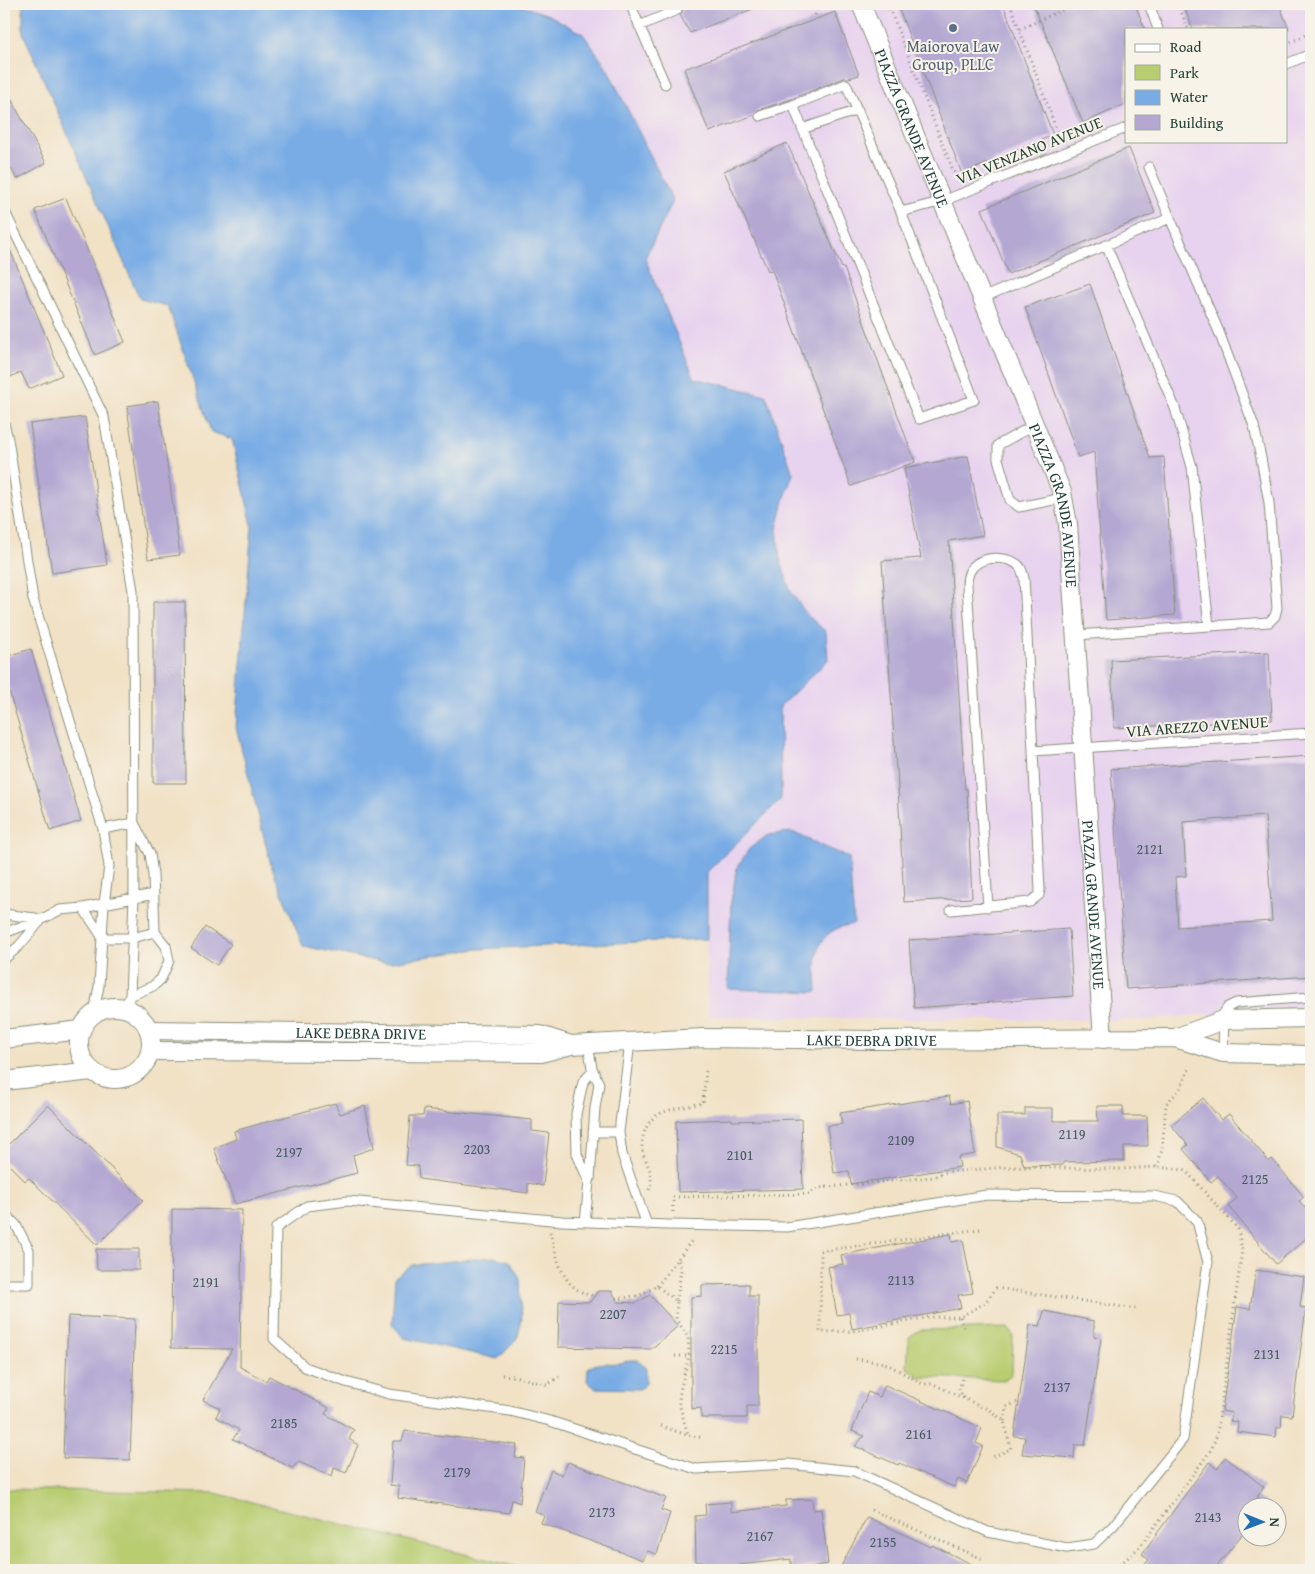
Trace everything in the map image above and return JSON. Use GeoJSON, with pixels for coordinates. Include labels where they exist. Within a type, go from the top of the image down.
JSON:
{"type":"FeatureCollection","features":[{"type":"Feature","properties":{"kind":"street","name":"PIAZZA GRANDE AVENUE"},"geometry":{"type":"LineString","coordinates":[[862,4],[1062,492],[1068,524],[1103,1039]]}},
{"type":"Feature","properties":{"kind":"street"},"geometry":{"type":"LineString","coordinates":[[127,1002],[149,1030],[151,1051],[138,1070],[123,1078],[109,1079],[92,1071],[82,1058],[79,1038],[87,1019],[94,1012],[127,1002]]}},
{"type":"Feature","properties":{"kind":"street","name":"LAKE DEBRA DRIVE"},"geometry":{"type":"LineString","coordinates":[[1175,1038],[1224,1020],[1311,1018]]}},
{"type":"Feature","properties":{"kind":"street"},"geometry":{"type":"LineString","coordinates":[[4,1039],[81,1030]]}},
{"type":"Feature","properties":{"kind":"street","name":"LAKE DEBRA DRIVE"},"geometry":{"type":"LineString","coordinates":[[149,1030],[540,1035],[580,1045]]}},
{"type":"Feature","properties":{"kind":"street","name":"LAKE DEBRA DRIVE"},"geometry":{"type":"LineString","coordinates":[[151,1051],[542,1053],[580,1045],[703,1038],[876,1040],[1175,1038],[1223,1053],[1311,1055]]}},
{"type":"Feature","properties":{"kind":"street"},"geometry":{"type":"LineString","coordinates":[[4,1081],[92,1071]]}},
{"type":"Feature","properties":{"kind":"lane"},"geometry":{"type":"LineString","coordinates":[[630,4],[666,84]]}},
{"type":"Feature","properties":{"kind":"lane"},"geometry":{"type":"LineString","coordinates":[[1148,4],[1158,28]]}},
{"type":"Feature","properties":{"kind":"lane"},"geometry":{"type":"LineString","coordinates":[[639,26],[677,10]]}},
{"type":"Feature","properties":{"kind":"lane"},"geometry":{"type":"LineString","coordinates":[[1288,63],[1311,54]]}},
{"type":"Feature","properties":{"kind":"lane"},"geometry":{"type":"LineString","coordinates":[[760,116],[846,84],[901,212],[974,400],[919,419],[793,105]]}},
{"type":"Feature","properties":{"kind":"lane"},"geometry":{"type":"LineString","coordinates":[[802,129],[858,110]]}},
{"type":"Feature","properties":{"kind":"lane","name":"VIA VENZANO AVENUE"},"geometry":{"type":"LineString","coordinates":[[901,212],[943,201],[1125,128]]}},
{"type":"Feature","properties":{"kind":"lane"},"geometry":{"type":"LineString","coordinates":[[1076,635],[1269,622],[1275,616],[1277,608],[1269,503],[1254,426],[1219,332],[1149,167]]}},
{"type":"Feature","properties":{"kind":"lane"},"geometry":{"type":"LineString","coordinates":[[4,210],[104,418],[133,591],[134,898],[127,1002]]}},
{"type":"Feature","properties":{"kind":"lane"},"geometry":{"type":"LineString","coordinates":[[982,298],[1170,218]]}},
{"type":"Feature","properties":{"kind":"lane"},"geometry":{"type":"LineString","coordinates":[[1106,245],[1175,408],[1192,467],[1209,626]]}},
{"type":"Feature","properties":{"kind":"lane"},"geometry":{"type":"LineString","coordinates":[[4,423],[33,600],[103,829],[108,866],[99,986],[94,1012]]}},
{"type":"Feature","properties":{"kind":"lane"},"geometry":{"type":"LineString","coordinates":[[1034,425],[998,445],[998,458],[1010,500],[1019,508],[1063,498]]}},
{"type":"Feature","properties":{"kind":"lane"},"geometry":{"type":"LineString","coordinates":[[951,910],[988,907],[1030,902],[1039,895],[1024,578],[1021,568],[1015,563],[998,558],[977,563],[971,568],[967,576],[988,907]]}},
{"type":"Feature","properties":{"kind":"lane","name":"VIA AREZZO AVENUE"},"geometry":{"type":"LineString","coordinates":[[1033,751],[1311,733]]}},
{"type":"Feature","properties":{"kind":"lane"},"geometry":{"type":"LineString","coordinates":[[103,829],[134,823]]}},
{"type":"Feature","properties":{"kind":"lane"},"geometry":{"type":"LineString","coordinates":[[127,1002],[161,980],[169,961],[166,946],[155,932],[153,874],[150,854],[134,823]]}},
{"type":"Feature","properties":{"kind":"lane"},"geometry":{"type":"LineString","coordinates":[[4,933],[60,910],[83,908],[154,894]]}},
{"type":"Feature","properties":{"kind":"lane"},"geometry":{"type":"LineString","coordinates":[[83,908],[103,938]]}},
{"type":"Feature","properties":{"kind":"lane"},"geometry":{"type":"LineString","coordinates":[[4,914],[42,918]]}},
{"type":"Feature","properties":{"kind":"lane"},"geometry":{"type":"LineString","coordinates":[[4,959],[19,946],[42,918]]}},
{"type":"Feature","properties":{"kind":"lane"},"geometry":{"type":"LineString","coordinates":[[103,938],[132,938],[155,932]]}},
{"type":"Feature","properties":{"kind":"lane"},"geometry":{"type":"LineString","coordinates":[[1223,1053],[1225,1010],[1236,1002],[1311,997]]}},
{"type":"Feature","properties":{"kind":"lane"},"geometry":{"type":"LineString","coordinates":[[630,1042],[619,1132],[622,1154],[647,1225]]}},
{"type":"Feature","properties":{"kind":"lane"},"geometry":{"type":"LineString","coordinates":[[580,1045],[599,1084],[595,1108],[585,1222]]}},
{"type":"Feature","properties":{"kind":"lane"},"geometry":{"type":"LineString","coordinates":[[589,1182],[577,1154],[576,1114],[583,1082],[593,1071]]}},
{"type":"Feature","properties":{"kind":"lane"},"geometry":{"type":"LineString","coordinates":[[594,1132],[619,1132]]}},
{"type":"Feature","properties":{"kind":"lane"},"geometry":{"type":"LineString","coordinates":[[988,1194],[1154,1196],[1177,1201],[1197,1221],[1208,1262],[1183,1440],[1113,1526],[1100,1539],[1094,1544],[1067,1548],[988,1532],[854,1471],[788,1464],[696,1469],[550,1421],[510,1411],[389,1394],[346,1382],[305,1367],[274,1339],[276,1228],[307,1206],[348,1201],[585,1222],[673,1225],[787,1227],[988,1194]]}},
{"type":"Feature","properties":{"kind":"lane"},"geometry":{"type":"LineString","coordinates":[[4,1213],[16,1225],[29,1250],[29,1284],[4,1284]]}},
{"type":"Feature","properties":{"kind":"path"},"geometry":{"type":"LineString","coordinates":[[815,15],[819,4]]}},
{"type":"Feature","properties":{"kind":"path"},"geometry":{"type":"LineString","coordinates":[[888,4],[954,172],[966,178]]}},
{"type":"Feature","properties":{"kind":"path"},"geometry":{"type":"LineString","coordinates":[[1010,4],[1061,142]]}},
{"type":"Feature","properties":{"kind":"path"},"geometry":{"type":"LineString","coordinates":[[1020,28],[1075,4]]}},
{"type":"Feature","properties":{"kind":"path"},"geometry":{"type":"LineString","coordinates":[[1178,4],[1188,28]]}},
{"type":"Feature","properties":{"kind":"path"},"geometry":{"type":"LineString","coordinates":[[1288,43],[1311,33]]}},
{"type":"Feature","properties":{"kind":"path"},"geometry":{"type":"LineString","coordinates":[[1157,1167],[1162,1150],[1166,1104],[1180,1089],[1190,1067]]}},
{"type":"Feature","properties":{"kind":"path"},"geometry":{"type":"LineString","coordinates":[[638,1200],[648,1191],[652,1178],[641,1148],[642,1138],[646,1130],[653,1119],[660,1113],[703,1103],[706,1071]]}},
{"type":"Feature","properties":{"kind":"path"},"geometry":{"type":"LineString","coordinates":[[673,1225],[673,1197],[810,1194],[818,1188],[933,1177],[946,1172],[1008,1167],[1119,1169],[1157,1167],[1185,1170],[1238,1229],[1242,1250],[1238,1290],[1216,1436],[1211,1450],[1140,1547],[1119,1565],[1108,1570]]}},
{"type":"Feature","properties":{"kind":"path"},"geometry":{"type":"LineString","coordinates":[[547,1219],[561,1272],[574,1287],[585,1294],[594,1296]]}},
{"type":"Feature","properties":{"kind":"path"},"geometry":{"type":"LineString","coordinates":[[616,1299],[640,1295],[657,1286],[703,1226]]}},
{"type":"Feature","properties":{"kind":"path"},"geometry":{"type":"LineString","coordinates":[[980,1229],[822,1251],[820,1332],[855,1331],[931,1317],[960,1317],[985,1302],[996,1288],[1137,1310]]}},
{"type":"Feature","properties":{"kind":"path"},"geometry":{"type":"LineString","coordinates":[[678,1257],[681,1270],[676,1319],[688,1337],[689,1356],[680,1391],[679,1403],[688,1435]]}},
{"type":"Feature","properties":{"kind":"path"},"geometry":{"type":"LineString","coordinates":[[657,1286],[677,1301]]}},
{"type":"Feature","properties":{"kind":"path"},"geometry":{"type":"LineString","coordinates":[[960,1317],[965,1330]]}},
{"type":"Feature","properties":{"kind":"path"},"geometry":{"type":"LineString","coordinates":[[675,1356],[689,1356]]}},
{"type":"Feature","properties":{"kind":"path"},"geometry":{"type":"LineString","coordinates":[[856,1359],[885,1362],[923,1384],[933,1384],[989,1410],[1004,1421]]}},
{"type":"Feature","properties":{"kind":"path"},"geometry":{"type":"LineString","coordinates":[[502,1375],[514,1376],[547,1385],[559,1377]]}},
{"type":"Feature","properties":{"kind":"path"},"geometry":{"type":"LineString","coordinates":[[962,1379],[959,1390],[965,1399]]}},
{"type":"Feature","properties":{"kind":"path"},"geometry":{"type":"LineString","coordinates":[[992,1457],[1011,1449],[1004,1421],[1006,1408],[1018,1402]]}},
{"type":"Feature","properties":{"kind":"path"},"geometry":{"type":"LineString","coordinates":[[661,1426],[704,1438]]}},
{"type":"Feature","properties":{"kind":"path"},"geometry":{"type":"LineString","coordinates":[[871,1510],[985,1560]]}},
{"type":"Feature","properties":{"kind":"path"},"geometry":{"type":"LineString","coordinates":[[1010,1569],[1016,1570]]}},
{"type":"Feature","properties":{"kind":"shaded area"},"geometry":{"type":"Polygon","coordinates":[[[487,4],[1311,4],[1311,1006],[1144,1020],[708,1016],[706,936],[487,4]]]}},
{"type":"Feature","properties":{"kind":"green space"},"geometry":{"type":"Polygon","coordinates":[[[1008,1328],[1013,1336],[1012,1373],[1006,1380],[920,1377],[907,1368],[909,1337],[920,1330],[1008,1328]]]}},
{"type":"Feature","properties":{"kind":"green space"},"geometry":{"type":"Polygon","coordinates":[[[4,1489],[215,1493],[530,1570],[4,1570],[4,1489]]]}},
{"type":"Feature","properties":{"kind":"water"},"geometry":{"type":"Polygon","coordinates":[[[23,4],[516,4],[549,15],[583,34],[606,66],[673,201],[645,258],[694,378],[766,395],[793,474],[777,529],[780,559],[790,590],[807,615],[826,632],[828,660],[780,706],[781,799],[707,872],[707,939],[477,949],[385,963],[303,946],[271,865],[236,727],[252,525],[232,439],[211,432],[168,306],[140,299],[23,33],[23,4]]]}},
{"type":"Feature","properties":{"kind":"water"},"geometry":{"type":"Polygon","coordinates":[[[792,832],[849,858],[854,924],[840,927],[830,932],[823,939],[817,957],[817,992],[728,989],[731,902],[737,868],[749,849],[768,835],[792,832]]]}},
{"type":"Feature","properties":{"kind":"water"},"geometry":{"type":"Polygon","coordinates":[[[493,1257],[510,1261],[520,1279],[522,1320],[517,1339],[498,1359],[404,1338],[392,1324],[395,1277],[412,1265],[493,1257]]]}},
{"type":"Feature","properties":{"kind":"water"},"geometry":{"type":"Polygon","coordinates":[[[638,1360],[646,1369],[646,1384],[639,1389],[595,1388],[587,1381],[588,1368],[594,1365],[619,1363],[638,1360]]]}},
{"type":"Feature","properties":{"kind":"building"},"geometry":{"type":"Polygon","coordinates":[[[678,4],[763,5],[690,33],[680,15],[683,7],[678,4]]]}},
{"type":"Feature","properties":{"kind":"building"},"geometry":{"type":"Polygon","coordinates":[[[897,4],[1003,4],[1053,135],[962,174],[897,4]]]}},
{"type":"Feature","properties":{"kind":"building"},"geometry":{"type":"Polygon","coordinates":[[[1033,4],[1135,4],[1145,28],[1125,28],[1125,104],[1083,123],[1033,4]]]}},
{"type":"Feature","properties":{"kind":"building"},"geometry":{"type":"Polygon","coordinates":[[[1183,4],[1279,4],[1289,29],[1288,28],[1193,28],[1183,4]]]}},
{"type":"Feature","properties":{"kind":"building"},"geometry":{"type":"Polygon","coordinates":[[[835,12],[859,75],[844,78],[758,110],[754,115],[709,132],[684,69],[835,12]]]}},
{"type":"Feature","properties":{"kind":"building"},"geometry":{"type":"Polygon","coordinates":[[[4,86],[46,163],[17,179],[4,156],[4,86]]]}},
{"type":"Feature","properties":{"kind":"building"},"geometry":{"type":"Polygon","coordinates":[[[787,143],[842,268],[844,268],[915,462],[851,486],[772,270],[768,271],[724,171],[787,143]]]}},
{"type":"Feature","properties":{"kind":"building"},"geometry":{"type":"Polygon","coordinates":[[[1129,148],[1155,213],[1008,274],[982,209],[1129,148]]]}},
{"type":"Feature","properties":{"kind":"building"},"geometry":{"type":"Polygon","coordinates":[[[66,198],[125,342],[95,355],[35,210],[66,198]]]}},
{"type":"Feature","properties":{"kind":"building"},"geometry":{"type":"Polygon","coordinates":[[[4,235],[62,375],[29,389],[21,372],[4,380],[4,235]]]}},
{"type":"Feature","properties":{"kind":"building"},"geometry":{"type":"Polygon","coordinates":[[[1090,284],[1150,458],[1164,457],[1175,615],[1106,620],[1094,452],[1078,457],[1025,307],[1090,284]]]}},
{"type":"Feature","properties":{"kind":"building"},"geometry":{"type":"Polygon","coordinates":[[[158,401],[180,555],[148,559],[127,406],[158,401]]]}},
{"type":"Feature","properties":{"kind":"building"},"geometry":{"type":"Polygon","coordinates":[[[85,417],[107,565],[52,573],[30,424],[85,417]]]}},
{"type":"Feature","properties":{"kind":"building"},"geometry":{"type":"Polygon","coordinates":[[[968,456],[983,535],[949,541],[965,789],[967,789],[972,898],[904,902],[897,769],[882,561],[921,558],[904,468],[968,456]]]}},
{"type":"Feature","properties":{"kind":"building"},"geometry":{"type":"Polygon","coordinates":[[[153,602],[185,602],[186,783],[153,783],[153,602]]]}},
{"type":"Feature","properties":{"kind":"building"},"geometry":{"type":"Polygon","coordinates":[[[31,649],[81,821],[50,831],[4,674],[4,657],[31,649]]]}},
{"type":"Feature","properties":{"kind":"building"},"geometry":{"type":"Polygon","coordinates":[[[1269,652],[1272,720],[1114,728],[1111,660],[1269,652]]]}},
{"type":"Feature","properties":{"kind":"building"},"geometry":{"type":"Polygon","coordinates":[[[1311,756],[1311,976],[1126,989],[1111,769],[1311,756]],[[1265,816],[1183,822],[1186,876],[1175,877],[1178,927],[1272,921],[1265,816]]]}},
{"type":"Feature","properties":{"kind":"building"},"geometry":{"type":"Polygon","coordinates":[[[205,927],[231,944],[217,965],[191,948],[205,927]]]}},
{"type":"Feature","properties":{"kind":"building"},"geometry":{"type":"Polygon","coordinates":[[[1069,929],[1073,996],[914,1008],[909,940],[1069,929]]]}},
{"type":"Feature","properties":{"kind":"building"},"geometry":{"type":"Polygon","coordinates":[[[949,1096],[951,1104],[967,1101],[975,1154],[958,1157],[960,1167],[851,1184],[849,1171],[834,1173],[827,1126],[842,1124],[840,1113],[949,1096]]]}},
{"type":"Feature","properties":{"kind":"building"},"geometry":{"type":"Polygon","coordinates":[[[1203,1098],[1221,1120],[1229,1114],[1269,1162],[1272,1159],[1304,1197],[1299,1201],[1311,1215],[1311,1234],[1276,1264],[1228,1206],[1237,1198],[1218,1176],[1211,1182],[1183,1149],[1188,1145],[1171,1125],[1203,1098]]]}},
{"type":"Feature","properties":{"kind":"building"},"geometry":{"type":"Polygon","coordinates":[[[335,1103],[340,1114],[365,1106],[374,1148],[353,1155],[357,1173],[235,1204],[214,1148],[236,1139],[234,1131],[335,1103]]]}},
{"type":"Feature","properties":{"kind":"building"},"geometry":{"type":"Polygon","coordinates":[[[48,1105],[143,1200],[97,1245],[29,1178],[25,1181],[4,1160],[4,1149],[48,1105]]]}},
{"type":"Feature","properties":{"kind":"building"},"geometry":{"type":"Polygon","coordinates":[[[1097,1106],[1123,1106],[1123,1116],[1147,1116],[1148,1146],[1124,1146],[1124,1161],[1063,1162],[1063,1165],[1024,1166],[1020,1154],[997,1147],[997,1115],[1025,1115],[1025,1108],[1053,1108],[1053,1121],[1098,1121],[1097,1106]]]}},
{"type":"Feature","properties":{"kind":"building"},"geometry":{"type":"Polygon","coordinates":[[[424,1109],[532,1120],[532,1131],[549,1133],[543,1186],[528,1183],[528,1193],[419,1179],[418,1166],[406,1165],[410,1116],[423,1116],[424,1109]]]}},
{"type":"Feature","properties":{"kind":"building"},"geometry":{"type":"Polygon","coordinates":[[[732,1119],[732,1121],[801,1119],[803,1189],[678,1192],[676,1121],[732,1119]]]}},
{"type":"Feature","properties":{"kind":"building"},"geometry":{"type":"Polygon","coordinates":[[[172,1209],[242,1210],[240,1367],[266,1381],[269,1376],[329,1408],[325,1414],[354,1430],[349,1439],[358,1445],[346,1473],[334,1468],[332,1477],[299,1462],[292,1468],[233,1439],[239,1430],[216,1417],[220,1408],[203,1400],[232,1349],[171,1348],[172,1209]]]}},
{"type":"Feature","properties":{"kind":"building"},"geometry":{"type":"Polygon","coordinates":[[[951,1234],[952,1242],[963,1240],[973,1293],[958,1295],[961,1308],[852,1329],[849,1313],[837,1315],[828,1267],[843,1264],[841,1255],[951,1234]]]}},
{"type":"Feature","properties":{"kind":"building"},"geometry":{"type":"Polygon","coordinates":[[[96,1249],[139,1249],[139,1270],[97,1270],[96,1249]]]}},
{"type":"Feature","properties":{"kind":"building"},"geometry":{"type":"Polygon","coordinates":[[[1256,1270],[1304,1277],[1300,1307],[1306,1308],[1292,1416],[1282,1415],[1281,1427],[1277,1427],[1276,1437],[1237,1432],[1238,1422],[1230,1421],[1232,1413],[1222,1411],[1237,1307],[1250,1309],[1256,1270]]]}},
{"type":"Feature","properties":{"kind":"building"},"geometry":{"type":"Polygon","coordinates":[[[749,1284],[749,1296],[758,1296],[758,1406],[747,1406],[747,1418],[701,1418],[701,1408],[691,1409],[691,1297],[702,1296],[702,1285],[749,1284]]]}},
{"type":"Feature","properties":{"kind":"building"},"geometry":{"type":"Polygon","coordinates":[[[598,1291],[612,1291],[618,1302],[636,1303],[650,1295],[678,1326],[651,1349],[558,1347],[559,1301],[590,1302],[598,1291]]]}},
{"type":"Feature","properties":{"kind":"building"},"geometry":{"type":"Polygon","coordinates":[[[1044,1311],[1094,1321],[1094,1336],[1101,1338],[1085,1445],[1075,1445],[1074,1458],[1022,1454],[1025,1437],[1014,1436],[1030,1325],[1040,1326],[1044,1311]]]}},
{"type":"Feature","properties":{"kind":"building"},"geometry":{"type":"Polygon","coordinates":[[[68,1316],[135,1319],[130,1460],[63,1458],[68,1316]]]}},
{"type":"Feature","properties":{"kind":"building"},"geometry":{"type":"Polygon","coordinates":[[[885,1385],[982,1428],[976,1443],[983,1446],[967,1483],[958,1479],[954,1487],[855,1446],[864,1436],[852,1431],[868,1392],[880,1397],[885,1385]]]}},
{"type":"Feature","properties":{"kind":"building"},"geometry":{"type":"Polygon","coordinates":[[[405,1431],[517,1445],[515,1457],[524,1458],[520,1503],[512,1500],[509,1513],[398,1498],[399,1486],[390,1485],[393,1441],[402,1441],[405,1431]]]}},
{"type":"Feature","properties":{"kind":"building"},"geometry":{"type":"Polygon","coordinates":[[[1225,1457],[1264,1487],[1258,1496],[1238,1496],[1238,1540],[1214,1570],[1139,1570],[1149,1560],[1142,1554],[1209,1462],[1217,1469],[1225,1457]]]}},
{"type":"Feature","properties":{"kind":"building"},"geometry":{"type":"Polygon","coordinates":[[[568,1462],[666,1498],[661,1510],[670,1513],[657,1554],[647,1551],[643,1560],[541,1523],[544,1515],[535,1511],[551,1470],[562,1475],[568,1462]]]}},
{"type":"Feature","properties":{"kind":"building"},"geometry":{"type":"Polygon","coordinates":[[[812,1499],[813,1510],[821,1509],[828,1564],[791,1570],[791,1559],[739,1565],[738,1570],[706,1570],[706,1562],[696,1562],[695,1516],[706,1515],[705,1504],[731,1502],[731,1512],[786,1506],[786,1500],[812,1499]]]}},
{"type":"Feature","properties":{"kind":"building"},"geometry":{"type":"Polygon","coordinates":[[[867,1517],[931,1547],[932,1545],[984,1570],[839,1570],[867,1517]]]}},
{"type":"Feature","properties":{"kind":"place","name":"Maiorova Law Group, PLLC"},"geometry":{"type":"Point","coordinates":[953,28]}}]}
